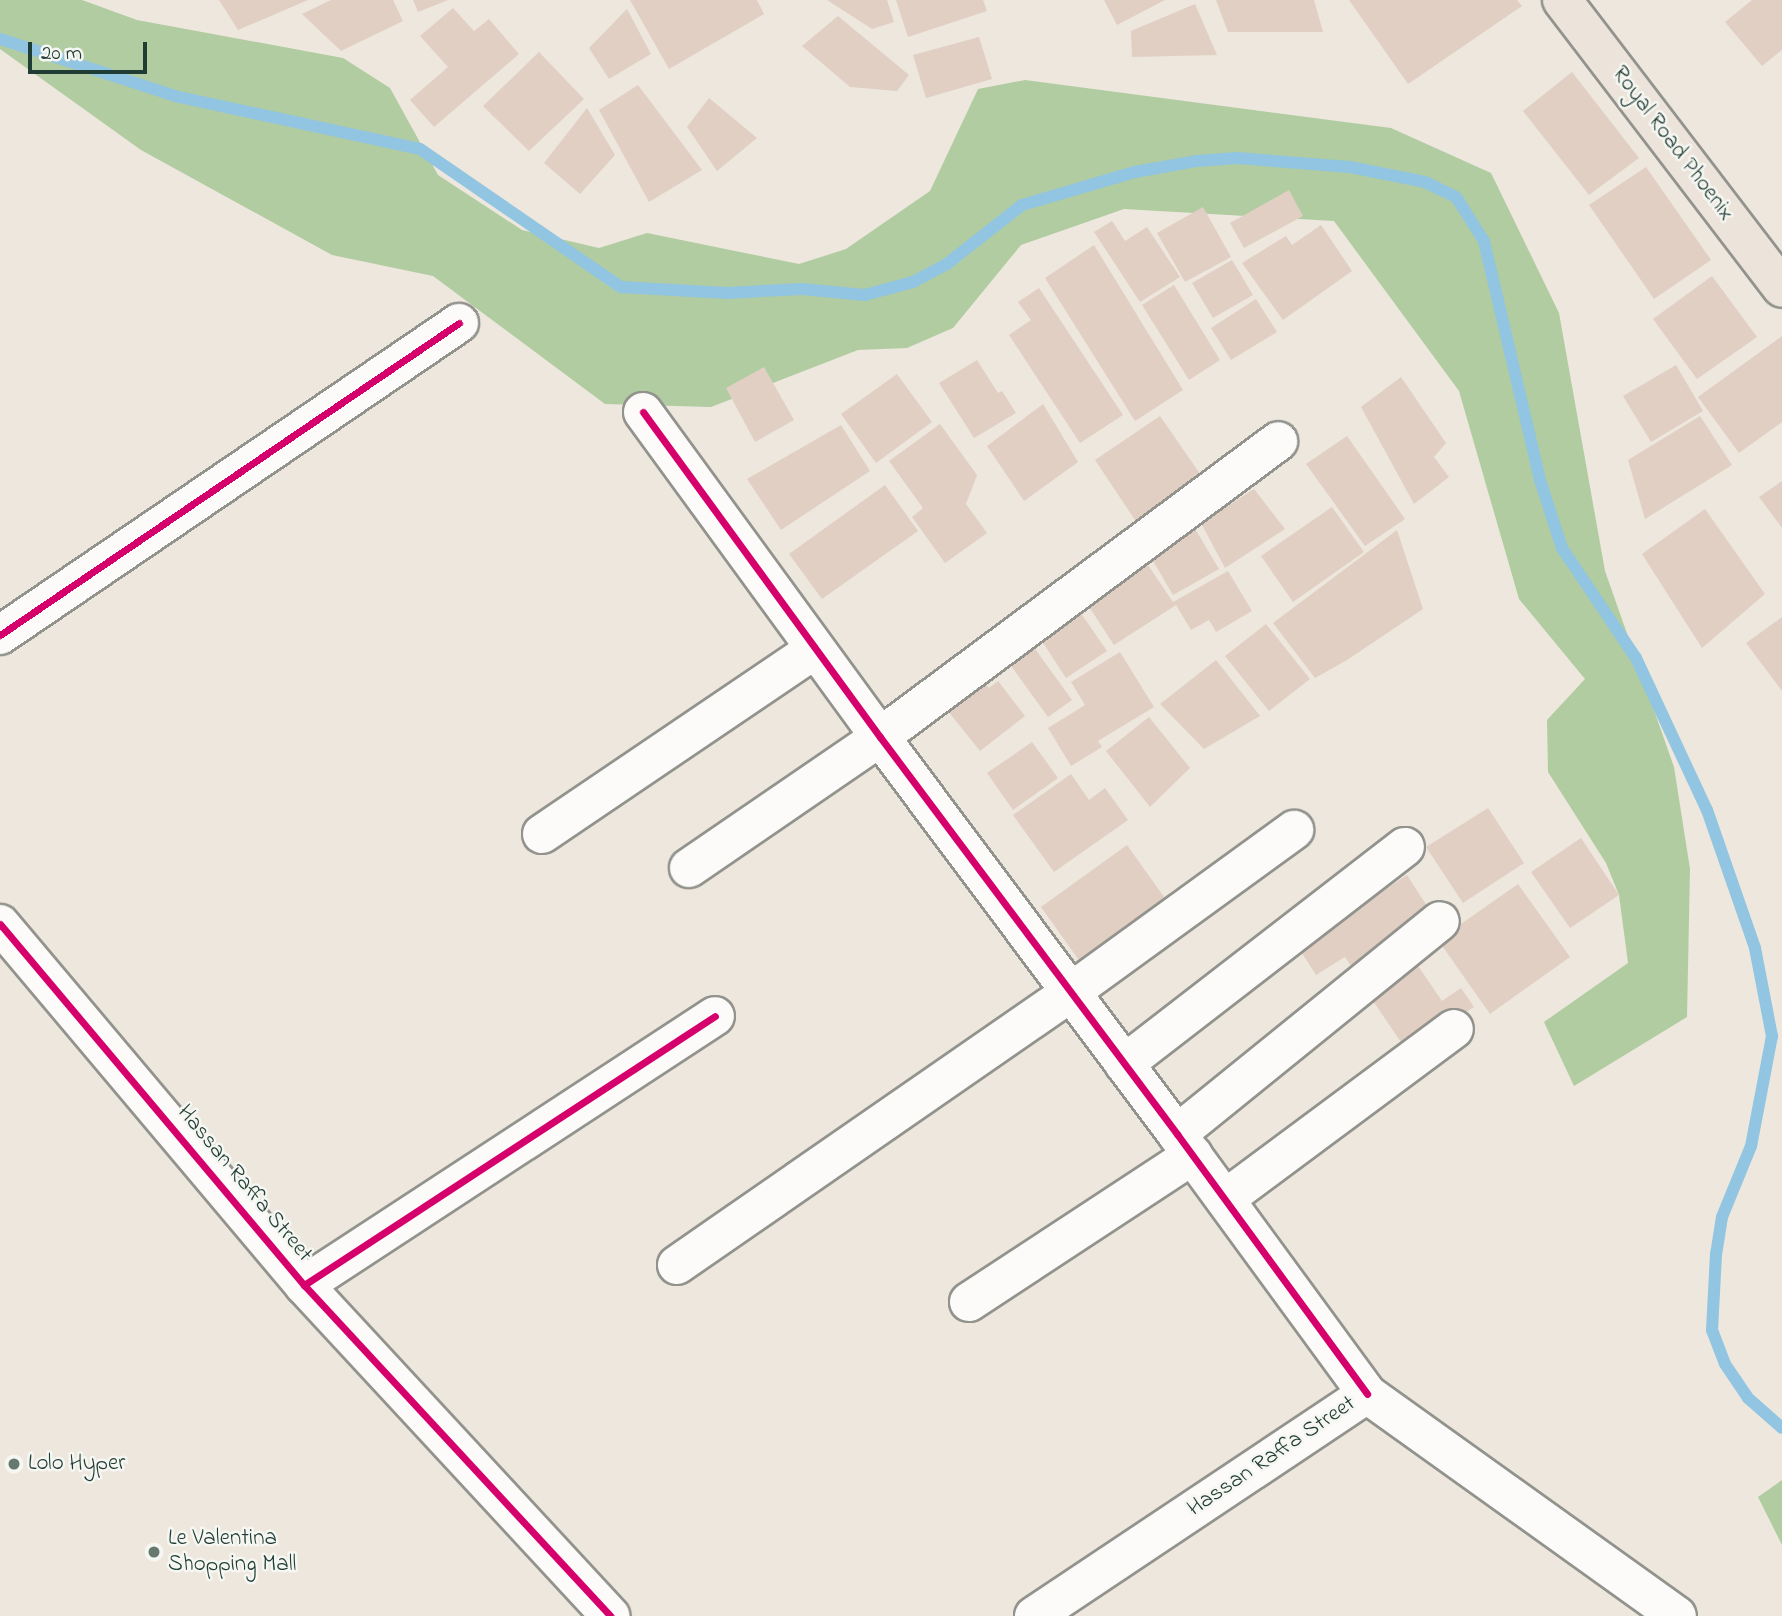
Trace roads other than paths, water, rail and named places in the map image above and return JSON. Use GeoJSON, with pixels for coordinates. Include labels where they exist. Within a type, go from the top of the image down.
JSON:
{"type":"FeatureCollection","features":[{"type":"Feature","properties":{"kind":"main road","name":"Royal Road Phoenix"},"geometry":{"type":"LineString","coordinates":[[1562,0],[1782,289]]}},
{"type":"Feature","properties":{"kind":"street"},"geometry":{"type":"LineString","coordinates":[[0,635],[459,323]]}},
{"type":"Feature","properties":{"kind":"street"},"geometry":{"type":"LineString","coordinates":[[643,412],[815,649],[1185,1144],[1367,1394]]}},
{"type":"Feature","properties":{"kind":"street"},"geometry":{"type":"LineString","coordinates":[[689,868],[880,737],[1278,441]]}},
{"type":"Feature","properties":{"kind":"street"},"geometry":{"type":"LineString","coordinates":[[542,834],[815,649]]}},
{"type":"Feature","properties":{"kind":"street"},"geometry":{"type":"LineString","coordinates":[[677,1265],[1071,992],[1294,830]]}},
{"type":"Feature","properties":{"kind":"street"},"geometry":{"type":"LineString","coordinates":[[1125,1064],[1405,847]]}},
{"type":"Feature","properties":{"kind":"street"},"geometry":{"type":"LineString","coordinates":[[969,1302],[1185,1144],[1440,921]]}},
{"type":"Feature","properties":{"kind":"street","name":"Hassan Raffa Street"},"geometry":{"type":"LineString","coordinates":[[0,924],[304,1285],[610,1616]]}},
{"type":"Feature","properties":{"kind":"street"},"geometry":{"type":"LineString","coordinates":[[304,1285],[715,1016]]}},
{"type":"Feature","properties":{"kind":"street"},"geometry":{"type":"LineString","coordinates":[[1225,1199],[1454,1029]]}},
{"type":"Feature","properties":{"kind":"street","name":"Hassan Raffa Street"},"geometry":{"type":"LineString","coordinates":[[1034,1616],[1367,1394],[1677,1616]]}},
{"type":"Feature","properties":{"kind":"waterway"},"geometry":{"type":"LineString","coordinates":[[0,39],[179,97],[420,149],[621,287],[727,293],[802,289],[865,295],[913,282],[948,263],[1022,205],[1135,172],[1197,161],[1237,158],[1350,167],[1425,182],[1456,197],[1484,241],[1540,480],[1562,548],[1636,658],[1707,810],[1755,948],[1772,1036],[1751,1146],[1722,1217],[1716,1254],[1712,1330],[1725,1364],[1748,1398],[1782,1428]]}},
{"type":"Feature","properties":{"kind":"place","name":"Lolo Hyper"},"geometry":{"type":"Point","coordinates":[14,1464]}},
{"type":"Feature","properties":{"kind":"place","name":"Le Valentina Shopping Mall"},"geometry":{"type":"Point","coordinates":[154,1552]}}]}
